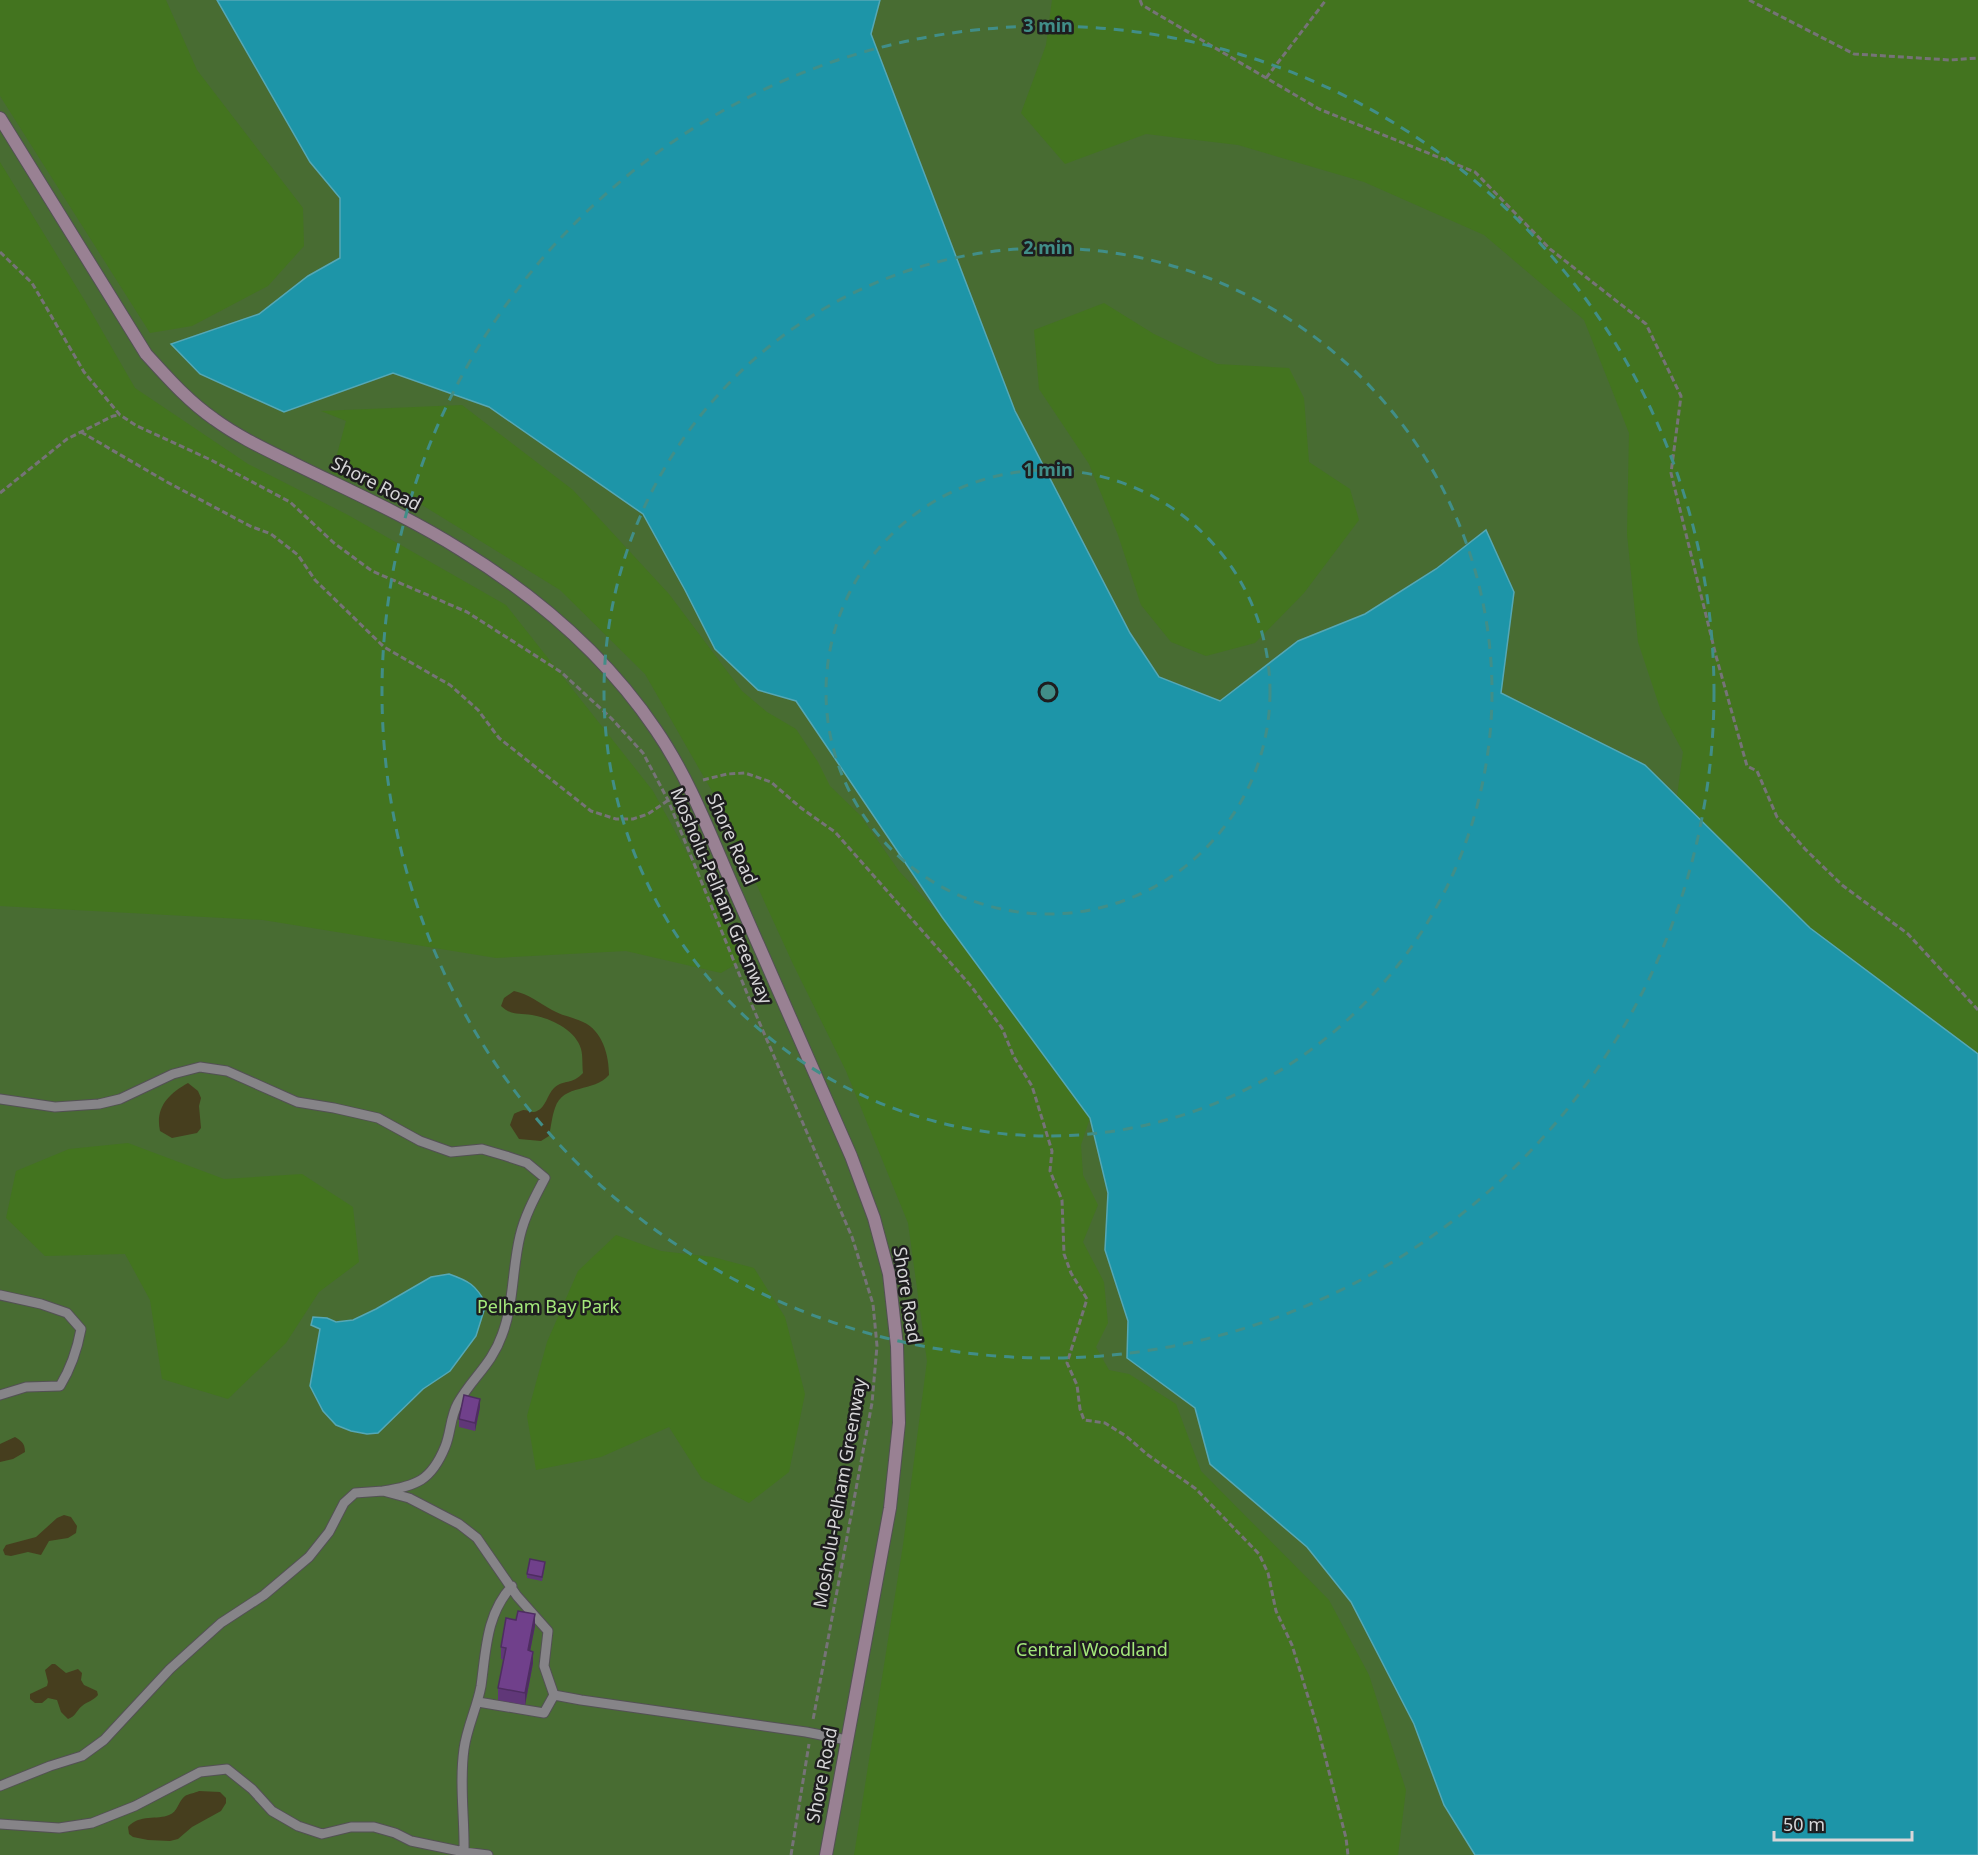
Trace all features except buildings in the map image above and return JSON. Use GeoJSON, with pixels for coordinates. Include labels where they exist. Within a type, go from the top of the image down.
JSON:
{"type":"FeatureCollection","features":[{"type":"Feature","properties":{"kind":"main road","name":"Shore Road"},"geometry":{"type":"LineString","coordinates":[[0,118],[146,354],[175,386],[213,419],[254,444],[400,516],[460,549],[503,578],[589,648],[626,689],[656,729],[689,788],[851,1156],[874,1218],[889,1274],[897,1346],[899,1423],[890,1508],[826,1855]]}},
{"type":"Feature","properties":{"kind":"lane"},"geometry":{"type":"LineString","coordinates":[[0,1099],[55,1107],[99,1104],[120,1099],[173,1074],[200,1067],[209,1068],[226,1071],[297,1102],[378,1118],[420,1141],[451,1152],[482,1149],[506,1156],[527,1163],[545,1178],[529,1208],[520,1236],[504,1332],[495,1355],[456,1405],[445,1447],[429,1474],[412,1486],[355,1493],[344,1503],[329,1532],[309,1557],[264,1595],[221,1623],[170,1669],[104,1740],[82,1756],[0,1786]]}},
{"type":"Feature","properties":{"kind":"lane"},"geometry":{"type":"LineString","coordinates":[[0,1295],[41,1304],[66,1313],[81,1329],[71,1368],[60,1386],[26,1387],[0,1395]]}},
{"type":"Feature","properties":{"kind":"lane"},"geometry":{"type":"LineString","coordinates":[[383,1491],[409,1498],[459,1524],[477,1538],[527,1609],[548,1631],[544,1666],[554,1695]]}},
{"type":"Feature","properties":{"kind":"lane"},"geometry":{"type":"LineString","coordinates":[[464,1854],[461,1791],[464,1750],[468,1728],[478,1702],[485,1646],[494,1614],[512,1586]]}},
{"type":"Feature","properties":{"kind":"lane"},"geometry":{"type":"LineString","coordinates":[[554,1695],[847,1740]]}},
{"type":"Feature","properties":{"kind":"lane"},"geometry":{"type":"LineString","coordinates":[[478,1702],[543,1713],[554,1695]]}},
{"type":"Feature","properties":{"kind":"lane"},"geometry":{"type":"LineString","coordinates":[[0,1824],[59,1828],[92,1822],[135,1806],[200,1772],[227,1769],[252,1789],[272,1811],[298,1827],[322,1834],[351,1827],[374,1827],[395,1833],[411,1841],[464,1854],[488,1855]]}},
{"type":"Feature","properties":{"kind":"path"},"geometry":{"type":"LineString","coordinates":[[1140,0],[1142,5],[1319,109],[1475,172],[1550,249],[1646,324],[1681,396],[1671,473],[1716,656],[1747,766],[1757,771],[1777,817],[1805,849],[1842,885],[1908,934],[1978,1010]]}},
{"type":"Feature","properties":{"kind":"path"},"geometry":{"type":"LineString","coordinates":[[1266,78],[1326,0]]}},
{"type":"Feature","properties":{"kind":"path"},"geometry":{"type":"LineString","coordinates":[[1749,0],[1854,54],[1950,60],[1978,58]]}},
{"type":"Feature","properties":{"kind":"path","name":"Mosholu-Pelham Greenway"},"geometry":{"type":"LineString","coordinates":[[0,252],[32,283],[84,372],[120,415],[137,426],[211,460],[290,502],[334,543],[372,571],[467,612],[561,672],[643,753],[668,800],[751,1003],[852,1237],[873,1304],[877,1346],[872,1403],[811,1733],[791,1855]]}},
{"type":"Feature","properties":{"kind":"path"},"geometry":{"type":"LineString","coordinates":[[0,493],[67,439],[120,415]]}},
{"type":"Feature","properties":{"kind":"path"},"geometry":{"type":"LineString","coordinates":[[81,432],[167,482],[250,526],[271,534],[298,555],[315,580],[384,647],[450,685],[478,710],[499,738],[591,811],[615,819],[633,819],[648,814],[678,794]]}},
{"type":"Feature","properties":{"kind":"path"},"geometry":{"type":"LineString","coordinates":[[702,781],[727,774],[745,773],[771,782],[801,808],[835,832],[964,977],[1002,1028],[1014,1057],[1036,1097],[1052,1151],[1050,1171],[1062,1200],[1064,1254],[1071,1273],[1087,1299],[1067,1363],[1077,1385],[1084,1420],[1105,1423],[1196,1488],[1259,1554],[1268,1572],[1276,1611],[1292,1645],[1318,1729],[1346,1838],[1348,1855]]}},
{"type":"Feature","properties":{"kind":"green space","name":"Pelham Bay Park"},"geometry":{"type":"Polygon","coordinates":[[[0,0],[262,0],[469,317],[834,667],[879,824],[942,917],[1090,1118],[1568,1855],[0,1855],[0,0]]]}},
{"type":"Feature","properties":{"kind":"green space"},"geometry":{"type":"Polygon","coordinates":[[[0,0],[166,0],[197,70],[303,208],[304,246],[268,286],[192,326],[150,333],[0,96],[0,0]]]}},
{"type":"Feature","properties":{"kind":"green space"},"geometry":{"type":"Polygon","coordinates":[[[835,0],[1978,0],[1978,1465],[1256,824],[1130,633],[1054,487],[891,228],[835,0]]]}},
{"type":"Feature","properties":{"kind":"green space"},"geometry":{"type":"Polygon","coordinates":[[[1052,0],[1978,0],[1978,1054],[1810,928],[1677,796],[1683,752],[1661,711],[1638,642],[1627,534],[1629,433],[1584,320],[1484,235],[1364,182],[1238,145],[1146,134],[1065,164],[1021,113],[1046,45],[1052,0]]]}},
{"type":"Feature","properties":{"kind":"green space"},"geometry":{"type":"Polygon","coordinates":[[[0,162],[135,388],[248,464],[348,515],[506,605],[653,791],[745,959],[721,973],[626,951],[496,958],[263,920],[0,906],[0,162]]]}},
{"type":"Feature","properties":{"kind":"green space"},"geometry":{"type":"Polygon","coordinates":[[[1104,303],[1154,334],[1217,364],[1289,368],[1304,398],[1309,462],[1350,489],[1359,520],[1304,593],[1255,643],[1206,656],[1171,642],[1141,605],[1118,535],[1089,464],[1039,389],[1034,330],[1104,303]]]}},
{"type":"Feature","properties":{"kind":"green space","name":"Central Woodland"},"geometry":{"type":"Polygon","coordinates":[[[462,405],[573,490],[669,594],[742,691],[767,712],[796,729],[818,762],[830,786],[860,815],[899,871],[942,917],[1090,1118],[1081,1145],[1083,1175],[1098,1205],[1083,1242],[1104,1282],[1108,1323],[1096,1347],[1109,1370],[1129,1374],[1176,1404],[1201,1471],[1329,1600],[1369,1675],[1406,1790],[1398,1855],[854,1855],[903,1545],[927,1361],[908,1223],[846,1071],[793,964],[721,807],[645,674],[560,590],[422,505],[332,473],[346,421],[321,411],[462,405]]]}},
{"type":"Feature","properties":{"kind":"green space"},"geometry":{"type":"Polygon","coordinates":[[[128,1143],[224,1179],[302,1174],[353,1207],[359,1262],[319,1292],[286,1343],[228,1399],[162,1379],[150,1300],[125,1254],[45,1256],[6,1218],[16,1171],[69,1149],[128,1143]]]}},
{"type":"Feature","properties":{"kind":"green space"},"geometry":{"type":"Polygon","coordinates":[[[616,1235],[661,1251],[713,1257],[754,1268],[785,1317],[805,1394],[789,1472],[749,1503],[702,1479],[669,1427],[601,1457],[536,1470],[527,1416],[547,1342],[578,1271],[616,1235]]]}},
{"type":"Feature","properties":{"kind":"sand"},"geometry":{"type":"Polygon","coordinates":[[[514,991],[590,1026],[596,1031],[604,1045],[608,1060],[609,1075],[603,1081],[572,1091],[559,1100],[554,1111],[549,1136],[541,1141],[519,1139],[510,1125],[514,1114],[523,1110],[537,1111],[554,1088],[579,1077],[583,1073],[582,1052],[574,1036],[554,1022],[532,1015],[512,1013],[501,1006],[504,998],[514,991]]]}},
{"type":"Feature","properties":{"kind":"sand"},"geometry":{"type":"Polygon","coordinates":[[[188,1083],[198,1091],[201,1098],[199,1106],[201,1128],[197,1133],[172,1138],[160,1131],[159,1115],[169,1097],[188,1083]]]}},
{"type":"Feature","properties":{"kind":"sand"},"geometry":{"type":"Polygon","coordinates":[[[15,1437],[23,1443],[25,1452],[13,1459],[0,1462],[0,1444],[15,1437]]]}},
{"type":"Feature","properties":{"kind":"sand"},"geometry":{"type":"Polygon","coordinates":[[[64,1515],[71,1517],[77,1526],[76,1533],[68,1538],[49,1541],[41,1555],[28,1552],[5,1555],[3,1550],[6,1545],[36,1537],[57,1518],[64,1515]]]}},
{"type":"Feature","properties":{"kind":"sand"},"geometry":{"type":"Polygon","coordinates":[[[52,1664],[66,1673],[78,1669],[82,1673],[81,1680],[84,1685],[97,1691],[96,1697],[68,1719],[61,1712],[57,1700],[48,1698],[42,1703],[35,1703],[30,1699],[30,1694],[47,1686],[45,1670],[52,1664]]]}},
{"type":"Feature","properties":{"kind":"sand"},"geometry":{"type":"Polygon","coordinates":[[[199,1791],[220,1792],[226,1798],[226,1803],[221,1811],[192,1827],[178,1839],[148,1840],[129,1834],[128,1827],[132,1823],[169,1815],[185,1796],[199,1791]]]}},
{"type":"Feature","properties":{"kind":"water"},"geometry":{"type":"Polygon","coordinates":[[[217,0],[880,0],[871,34],[1015,411],[1130,633],[1159,677],[1220,701],[1298,641],[1365,614],[1436,569],[1486,530],[1514,592],[1501,693],[1645,765],[1810,928],[1978,1054],[1978,1855],[1475,1855],[1444,1805],[1414,1724],[1351,1602],[1307,1547],[1210,1464],[1195,1408],[1127,1358],[1128,1321],[1105,1250],[1108,1193],[1090,1118],[942,917],[796,701],[758,690],[715,649],[643,514],[489,407],[393,373],[284,412],[200,374],[171,344],[259,314],[308,276],[340,258],[340,198],[310,162],[217,0]]]}},
{"type":"Feature","properties":{"kind":"water"},"geometry":{"type":"Polygon","coordinates":[[[449,1274],[471,1284],[486,1304],[476,1336],[450,1371],[423,1389],[378,1433],[367,1434],[351,1431],[336,1425],[323,1411],[310,1386],[320,1329],[311,1325],[313,1317],[327,1318],[336,1322],[353,1320],[431,1277],[449,1274]]]}}]}
